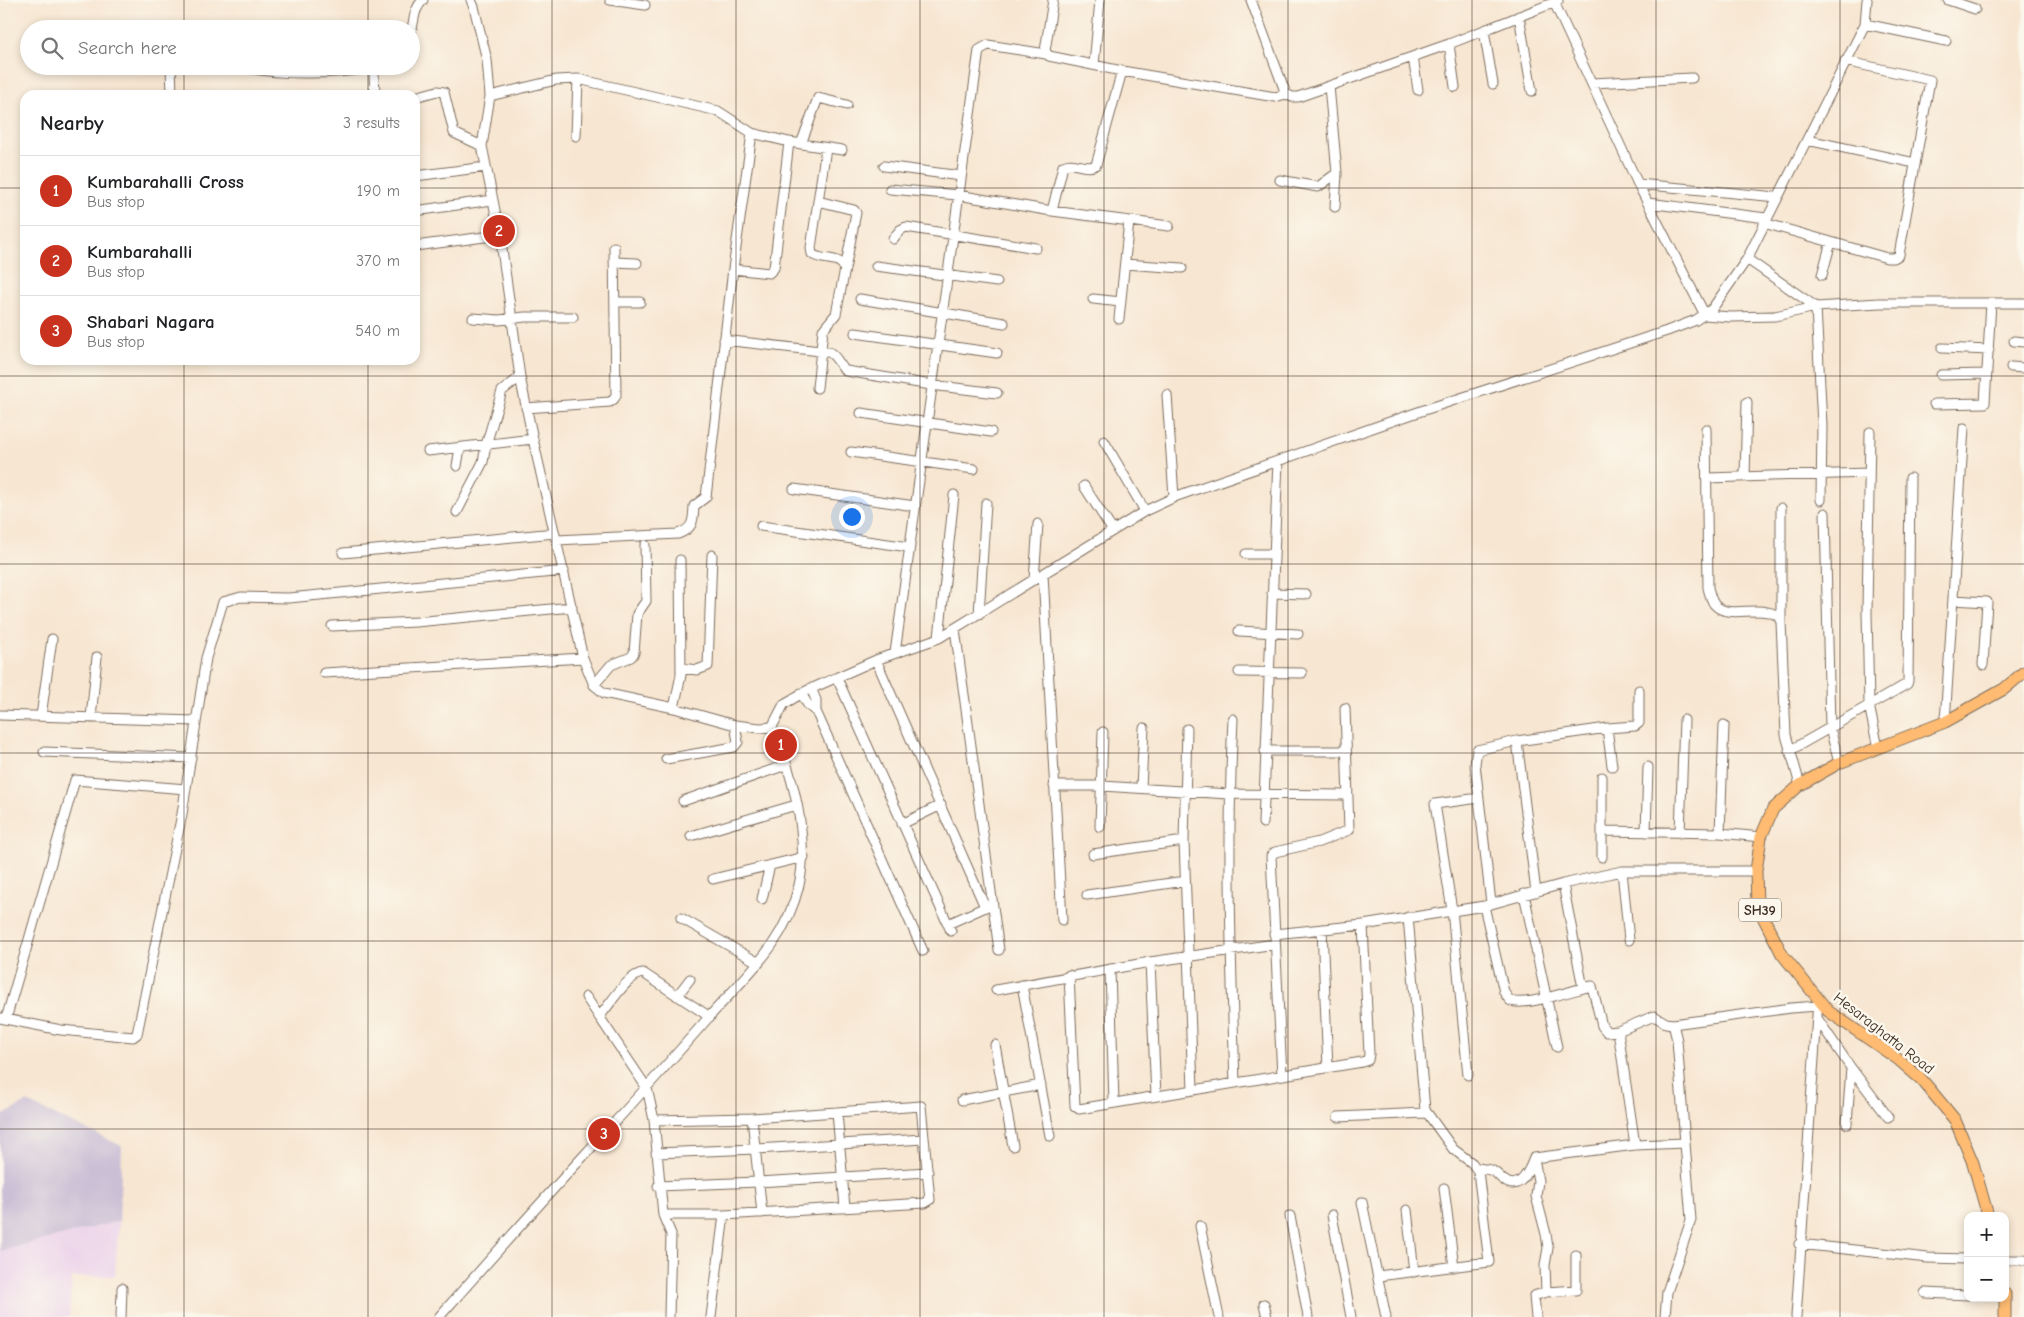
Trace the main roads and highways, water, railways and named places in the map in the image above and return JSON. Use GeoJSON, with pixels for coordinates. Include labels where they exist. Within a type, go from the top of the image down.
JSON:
{"type":"FeatureCollection","features":[{"type":"Feature","properties":{"kind":"main road","name":"Hesaraghatta Road"},"geometry":{"type":"LineString","coordinates":[[1987,1212],[1964,1137],[1955,1120],[1938,1098],[1922,1080],[1899,1060],[1818,1002],[1782,954],[1757,905],[1756,870],[1761,837],[1774,809],[1800,785],[1839,763],[1946,722],[2004,689],[2024,672]]}},
{"type":"Feature","properties":{"kind":"main road"},"geometry":{"type":"LineString","coordinates":[[2005,1302],[2005,1317]]}},
{"type":"Feature","properties":{"kind":"place","name":"Kumbarahalli"},"geometry":{"type":"Point","coordinates":[499,231]}},
{"type":"Feature","properties":{"kind":"place","name":"Kumbarahalli Cross"},"geometry":{"type":"Point","coordinates":[781,745]}},
{"type":"Feature","properties":{"kind":"place","name":"Shabari Nagara"},"geometry":{"type":"Point","coordinates":[604,1134]}}]}
